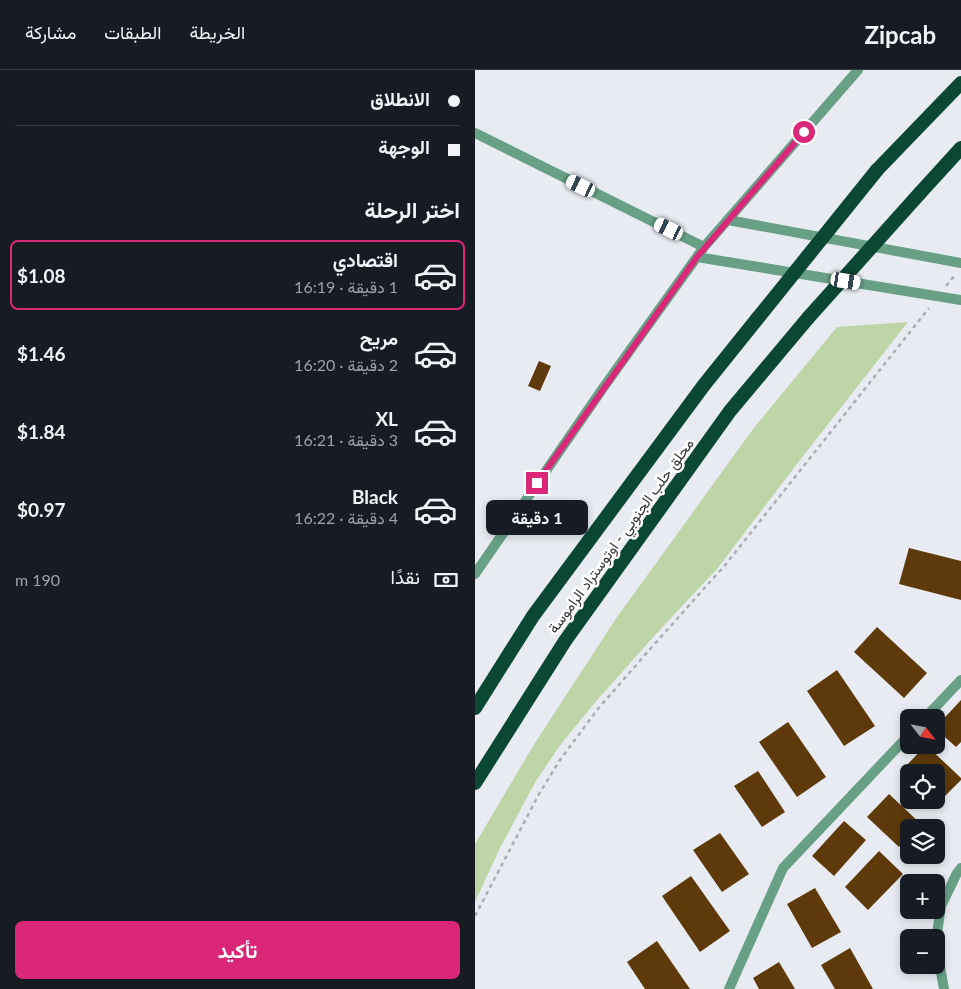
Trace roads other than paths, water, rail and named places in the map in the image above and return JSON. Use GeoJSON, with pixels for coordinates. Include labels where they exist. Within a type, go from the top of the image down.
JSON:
{"type":"FeatureCollection","features":[{"type":"Feature","properties":{"kind":"highway","name":"محلق حلب الجنوبي - اوتوستراد الراموسة"},"geometry":{"type":"LineString","coordinates":[[475,708],[533,616],[703,385],[877,170],[961,83]]}},
{"type":"Feature","properties":{"kind":"highway","name":"محلق حلب الجنوبي - اوتوستراد الراموسة"},"geometry":{"type":"LineString","coordinates":[[475,783],[565,641],[730,411],[808,318],[961,148]]}},
{"type":"Feature","properties":{"kind":"street"},"geometry":{"type":"LineString","coordinates":[[475,574],[603,388],[697,257],[858,70]]}},
{"type":"Feature","properties":{"kind":"street"},"geometry":{"type":"LineString","coordinates":[[475,133],[705,247]]}},
{"type":"Feature","properties":{"kind":"street"},"geometry":{"type":"LineString","coordinates":[[727,220],[961,263]]}},
{"type":"Feature","properties":{"kind":"street"},"geometry":{"type":"LineString","coordinates":[[697,257],[961,300]]}},
{"type":"Feature","properties":{"kind":"street"},"geometry":{"type":"LineString","coordinates":[[934,709],[961,680]]}},
{"type":"Feature","properties":{"kind":"street"},"geometry":{"type":"LineString","coordinates":[[729,989],[783,868],[900,744]]}},
{"type":"Feature","properties":{"kind":"street"},"geometry":{"type":"LineString","coordinates":[[938,929],[941,906],[957,872],[961,868]]}},
{"type":"Feature","properties":{"kind":"street"},"geometry":{"type":"LineString","coordinates":[[941,974],[944,989]]}}]}
